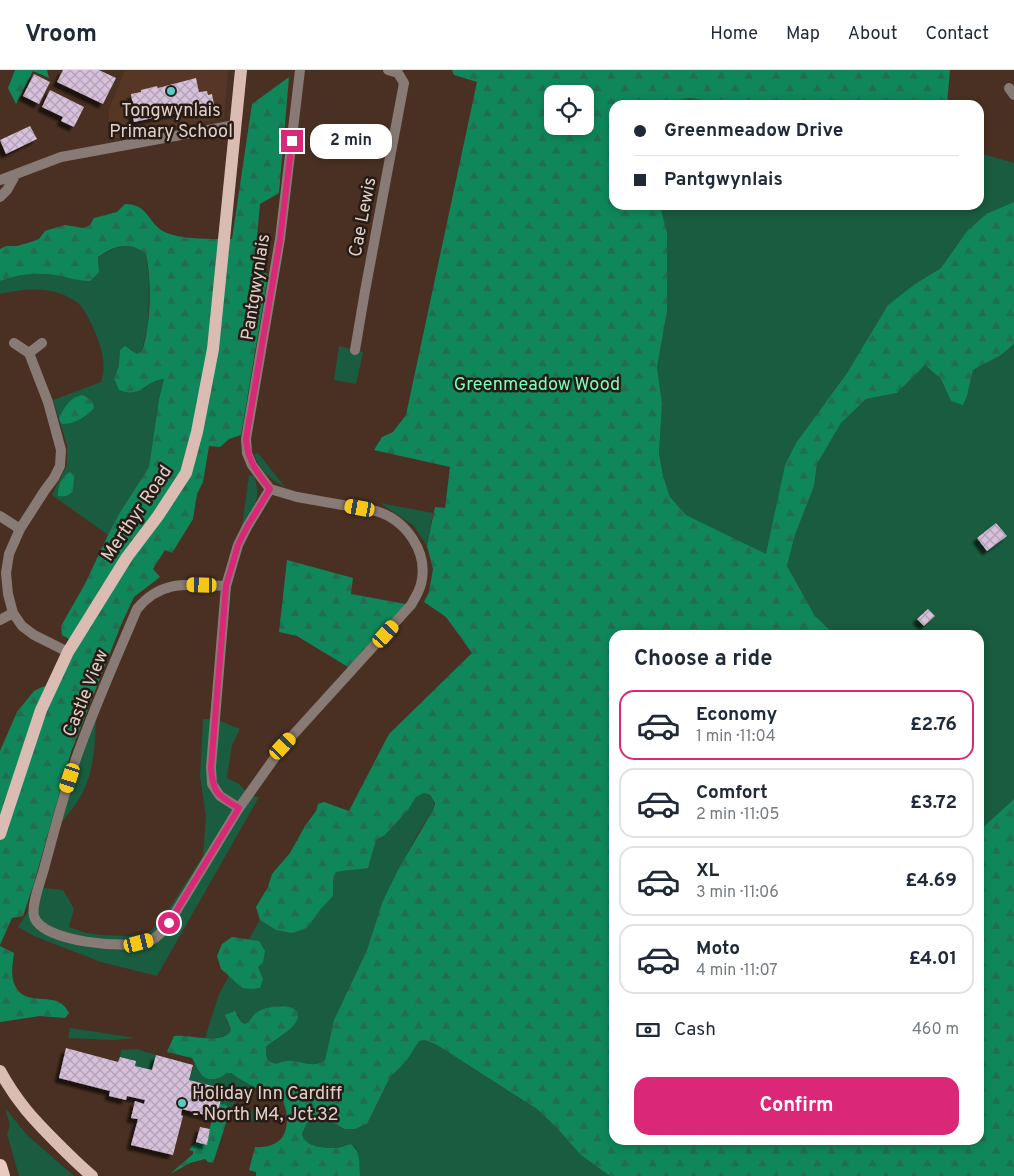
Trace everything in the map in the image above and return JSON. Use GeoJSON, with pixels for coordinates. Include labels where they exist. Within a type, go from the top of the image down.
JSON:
{"type":"FeatureCollection","features":[{"type":"Feature","properties":{"kind":"highway"},"geometry":{"type":"LineString","coordinates":[[0,1166],[4,1176]]}},
{"type":"Feature","properties":{"kind":"main road","name":"Merthyr Road"},"geometry":{"type":"LineString","coordinates":[[0,834],[41,710],[68,652],[127,557],[158,516],[186,473],[197,432],[213,349],[240,70]]}},
{"type":"Feature","properties":{"kind":"main road"},"geometry":{"type":"LineString","coordinates":[[0,1071],[23,1108],[87,1173]]}},
{"type":"Feature","properties":{"kind":"street","name":"Pantgwynlais"},"geometry":{"type":"LineString","coordinates":[[270,489],[252,466],[247,453],[246,439],[280,240],[300,70]]}},
{"type":"Feature","properties":{"kind":"street","name":"Cae Lewis"},"geometry":{"type":"LineString","coordinates":[[355,350],[404,83],[398,73],[388,70]]}},
{"type":"Feature","properties":{"kind":"street"},"geometry":{"type":"LineString","coordinates":[[0,180],[61,157],[235,125]]}},
{"type":"Feature","properties":{"kind":"street"},"geometry":{"type":"LineString","coordinates":[[0,197],[7,190],[16,174]]}},
{"type":"Feature","properties":{"kind":"street"},"geometry":{"type":"LineString","coordinates":[[29,352],[42,342]]}},
{"type":"Feature","properties":{"kind":"street"},"geometry":{"type":"LineString","coordinates":[[14,343],[29,352],[48,402],[61,450],[60,466],[54,478],[44,490],[20,529],[9,554],[6,573],[8,594],[13,613],[22,626],[34,635],[68,652]]}},
{"type":"Feature","properties":{"kind":"street"},"geometry":{"type":"LineString","coordinates":[[270,489],[297,497],[388,514],[397,520],[408,532],[419,549],[423,571],[420,588],[411,605],[283,746],[239,808],[220,796],[212,784],[211,768],[226,586],[238,545],[270,489]]}},
{"type":"Feature","properties":{"kind":"street"},"geometry":{"type":"LineString","coordinates":[[0,516],[20,529]]}},
{"type":"Feature","properties":{"kind":"street","name":"Castle View"},"geometry":{"type":"LineString","coordinates":[[226,586],[174,585],[161,588],[146,598],[138,609],[80,746],[55,825],[35,901],[33,914],[36,921],[41,926],[66,937],[90,944],[113,945],[150,940],[169,923],[239,808]]}},
{"type":"Feature","properties":{"kind":"street"},"geometry":{"type":"LineString","coordinates":[[0,620],[13,613]]}},
{"type":"Feature","properties":{"kind":"shaded area","name":"Tongwynlais Primary School"},"geometry":{"type":"Polygon","coordinates":[[[125,70],[228,70],[224,118],[109,140],[109,109],[125,70]]]}},
{"type":"Feature","properties":{"kind":"green space"},"geometry":{"type":"Polygon","coordinates":[[[15,70],[47,70],[49,78],[33,71],[16,104],[8,88],[15,70]]]}},
{"type":"Feature","properties":{"kind":"green space","name":"Greenmeadow Wood"},"geometry":{"type":"Polygon","coordinates":[[[452,70],[950,70],[947,100],[703,100],[689,98],[678,100],[609,100],[609,210],[661,210],[667,233],[667,312],[657,367],[662,404],[659,453],[663,476],[670,497],[686,515],[766,554],[785,465],[796,443],[847,373],[888,305],[915,284],[941,268],[967,231],[986,214],[1014,202],[1014,344],[1001,355],[973,370],[963,405],[951,401],[941,379],[925,365],[897,393],[866,399],[841,423],[817,464],[814,486],[795,535],[787,566],[815,616],[830,630],[609,630],[609,1145],[984,1145],[984,826],[1014,799],[1014,1176],[610,1176],[581,1155],[537,1109],[437,1045],[425,1040],[419,1041],[405,1063],[390,1077],[367,1124],[355,1129],[345,1129],[325,1119],[316,1118],[307,1123],[302,1134],[307,1142],[320,1147],[339,1148],[351,1144],[354,1147],[359,1158],[360,1176],[256,1176],[256,1172],[249,1170],[255,1147],[275,1144],[283,1136],[287,1118],[282,1099],[273,1091],[254,1087],[231,1073],[219,1078],[208,1079],[201,1074],[192,1058],[167,1052],[174,1036],[214,1038],[227,1035],[231,1030],[225,1015],[235,1011],[241,1022],[245,1024],[261,1010],[284,1006],[296,1010],[298,1015],[296,1022],[290,1029],[266,1047],[268,1059],[275,1064],[291,1061],[316,1064],[325,1060],[334,1020],[367,950],[382,903],[435,803],[430,795],[424,793],[416,797],[408,810],[385,835],[376,840],[368,868],[336,872],[333,882],[333,896],[307,928],[292,933],[276,930],[260,920],[256,907],[268,887],[272,874],[290,853],[316,811],[318,804],[324,802],[349,811],[389,734],[472,653],[446,617],[424,602],[429,592],[433,569],[427,546],[435,507],[445,508],[450,467],[374,450],[382,437],[393,432],[406,415],[477,82],[454,75],[452,70]]]}},
{"type":"Feature","properties":{"kind":"green space"},"geometry":{"type":"Polygon","coordinates":[[[289,77],[279,193],[260,204],[255,258],[257,268],[268,275],[241,435],[229,439],[220,447],[209,446],[203,482],[197,494],[193,519],[172,553],[165,550],[153,569],[160,577],[134,597],[121,625],[71,752],[23,916],[12,918],[0,945],[0,751],[17,712],[34,691],[53,684],[74,642],[62,635],[61,626],[85,584],[119,514],[149,467],[159,399],[164,379],[152,382],[138,391],[127,392],[119,390],[114,378],[119,366],[120,350],[125,346],[137,354],[142,351],[145,341],[150,303],[146,254],[134,247],[128,246],[110,250],[98,257],[99,272],[90,281],[55,275],[34,274],[20,275],[0,281],[0,249],[6,246],[17,246],[31,242],[39,239],[45,231],[65,225],[83,228],[90,225],[94,218],[117,212],[125,204],[133,205],[144,211],[156,226],[167,233],[190,238],[232,239],[252,104],[289,77]]]}},
{"type":"Feature","properties":{"kind":"green space"},"geometry":{"type":"Polygon","coordinates":[[[689,98],[703,100],[678,100],[689,98]]]}},
{"type":"Feature","properties":{"kind":"green space"},"geometry":{"type":"Polygon","coordinates":[[[984,154],[1014,163],[1014,202],[986,214],[967,231],[941,268],[915,284],[888,305],[847,373],[796,443],[785,465],[767,555],[686,515],[670,497],[663,476],[659,453],[662,404],[657,367],[667,312],[667,233],[661,210],[984,210],[984,154]]]}},
{"type":"Feature","properties":{"kind":"green space"},"geometry":{"type":"Polygon","coordinates":[[[127,245],[137,247],[146,254],[149,278],[148,329],[142,351],[136,354],[130,348],[114,378],[143,389],[153,380],[164,378],[149,467],[108,535],[52,495],[67,465],[67,445],[53,400],[101,382],[103,360],[95,333],[81,306],[68,297],[43,290],[0,294],[0,281],[14,276],[36,273],[55,275],[99,272],[98,257],[115,248],[127,245]]]}},
{"type":"Feature","properties":{"kind":"green space"},"geometry":{"type":"Polygon","coordinates":[[[1014,344],[1014,799],[984,826],[984,630],[830,630],[815,616],[787,566],[795,535],[814,486],[817,464],[841,423],[866,399],[897,393],[925,365],[941,379],[951,401],[967,396],[973,370],[1001,355],[1014,344]]]}},
{"type":"Feature","properties":{"kind":"green space"},"geometry":{"type":"Polygon","coordinates":[[[339,346],[363,352],[356,384],[334,380],[339,346]]]}},
{"type":"Feature","properties":{"kind":"green space"},"geometry":{"type":"Polygon","coordinates":[[[82,395],[93,403],[94,408],[79,420],[61,424],[59,418],[65,407],[74,398],[82,395]]]}},
{"type":"Feature","properties":{"kind":"green space"},"geometry":{"type":"Polygon","coordinates":[[[258,453],[285,487],[262,469],[254,454],[258,453]]]}},
{"type":"Feature","properties":{"kind":"green space"},"geometry":{"type":"Polygon","coordinates":[[[70,472],[74,476],[73,491],[66,496],[58,496],[61,482],[70,472]]]}},
{"type":"Feature","properties":{"kind":"green space"},"geometry":{"type":"Polygon","coordinates":[[[249,475],[254,476],[257,497],[242,527],[249,475]]]}},
{"type":"Feature","properties":{"kind":"green space"},"geometry":{"type":"Polygon","coordinates":[[[380,503],[433,513],[427,546],[413,525],[380,503]]]}},
{"type":"Feature","properties":{"kind":"green space"},"geometry":{"type":"Polygon","coordinates":[[[287,560],[353,578],[351,594],[411,605],[353,670],[297,636],[279,632],[287,560]]]}},
{"type":"Feature","properties":{"kind":"green space"},"geometry":{"type":"Polygon","coordinates":[[[203,719],[215,719],[240,729],[232,745],[227,778],[239,784],[250,796],[259,797],[157,976],[101,962],[34,936],[18,927],[35,901],[41,880],[44,888],[63,890],[74,909],[69,927],[86,933],[129,936],[148,933],[160,923],[203,856],[206,817],[200,776],[203,719]]]}},
{"type":"Feature","properties":{"kind":"green space"},"geometry":{"type":"Polygon","coordinates":[[[96,720],[93,756],[87,782],[79,800],[59,826],[84,747],[96,720]]]}},
{"type":"Feature","properties":{"kind":"green space"},"geometry":{"type":"Polygon","coordinates":[[[424,793],[432,798],[434,808],[418,833],[382,903],[367,950],[334,1020],[325,1060],[316,1064],[284,1061],[275,1064],[268,1059],[266,1047],[290,1028],[282,1005],[260,1011],[249,1023],[245,1024],[241,1022],[238,1014],[226,1020],[231,1030],[227,1035],[205,1038],[219,994],[229,976],[242,988],[263,979],[258,967],[259,941],[249,939],[260,920],[276,930],[320,910],[333,896],[333,882],[336,872],[368,868],[376,840],[385,835],[408,810],[416,797],[424,793]]]}},
{"type":"Feature","properties":{"kind":"green space"},"geometry":{"type":"Polygon","coordinates":[[[232,937],[259,941],[265,951],[263,962],[258,967],[263,979],[260,988],[242,988],[221,969],[217,956],[222,944],[232,937]]]}},
{"type":"Feature","properties":{"kind":"green space"},"geometry":{"type":"Polygon","coordinates":[[[0,946],[14,953],[12,977],[17,990],[32,998],[48,999],[64,1005],[69,1013],[65,1018],[40,1016],[0,1022],[0,946]]]}},
{"type":"Feature","properties":{"kind":"green space"},"geometry":{"type":"Polygon","coordinates":[[[70,1028],[135,1038],[114,1040],[68,1038],[70,1028]]]}},
{"type":"Feature","properties":{"kind":"green space"},"geometry":{"type":"Polygon","coordinates":[[[425,1040],[437,1045],[537,1109],[610,1176],[360,1176],[356,1148],[351,1144],[337,1148],[325,1148],[307,1142],[302,1134],[307,1123],[316,1118],[325,1119],[345,1129],[355,1129],[367,1124],[390,1077],[405,1063],[419,1041],[425,1040]]]}},
{"type":"Feature","properties":{"kind":"green space"},"geometry":{"type":"Polygon","coordinates":[[[137,1049],[156,1055],[152,1070],[135,1066],[136,1061],[120,1057],[121,1050],[137,1049]]]}},
{"type":"Feature","properties":{"kind":"green space"},"geometry":{"type":"Polygon","coordinates":[[[195,1062],[198,1070],[206,1078],[219,1078],[231,1073],[256,1088],[240,1097],[230,1111],[219,1104],[223,1089],[189,1080],[195,1062]]]}},
{"type":"Feature","properties":{"kind":"green space"},"geometry":{"type":"Polygon","coordinates":[[[219,1104],[226,1105],[230,1111],[213,1163],[205,1159],[190,1163],[170,1174],[193,1154],[193,1151],[189,1150],[196,1142],[207,1144],[212,1117],[216,1118],[219,1104]]]}},
{"type":"Feature","properties":{"kind":"green space"},"geometry":{"type":"Polygon","coordinates":[[[258,1107],[266,1115],[258,1123],[250,1115],[258,1107]]]}},
{"type":"Feature","properties":{"kind":"green space"},"geometry":{"type":"Polygon","coordinates":[[[5,1108],[27,1135],[74,1176],[19,1176],[7,1134],[10,1125],[5,1108]]]}},
{"type":"Feature","properties":{"kind":"building"},"geometry":{"type":"Polygon","coordinates":[[[63,70],[99,70],[116,78],[103,104],[57,82],[63,70]]]}},
{"type":"Feature","properties":{"kind":"building"},"geometry":{"type":"Polygon","coordinates":[[[34,74],[50,82],[39,104],[23,96],[34,74]]]}},
{"type":"Feature","properties":{"kind":"building"},"geometry":{"type":"Polygon","coordinates":[[[196,78],[199,92],[207,91],[208,95],[212,94],[214,105],[134,122],[131,94],[157,86],[158,88],[196,78]]]}},
{"type":"Feature","properties":{"kind":"building"},"geometry":{"type":"Polygon","coordinates":[[[50,90],[84,107],[74,127],[61,121],[63,117],[42,107],[50,90]]]}},
{"type":"Feature","properties":{"kind":"building"},"geometry":{"type":"Polygon","coordinates":[[[30,126],[37,139],[6,154],[0,140],[30,126]]]}},
{"type":"Feature","properties":{"kind":"building"},"geometry":{"type":"Polygon","coordinates":[[[996,523],[1007,536],[987,551],[977,538],[996,523]]]}},
{"type":"Feature","properties":{"kind":"building"},"geometry":{"type":"Polygon","coordinates":[[[928,609],[935,616],[924,626],[917,619],[928,609]]]}},
{"type":"Feature","properties":{"kind":"building","name":"Holiday Inn Cardiff - North M4, Jct.32"},"geometry":{"type":"Polygon","coordinates":[[[66,1048],[118,1062],[120,1057],[136,1061],[135,1066],[152,1070],[156,1055],[193,1065],[189,1080],[224,1089],[216,1118],[182,1109],[181,1115],[183,1116],[173,1155],[131,1145],[138,1119],[131,1118],[135,1101],[144,1104],[145,1100],[127,1096],[126,1100],[109,1096],[110,1091],[59,1078],[66,1048]]]}},
{"type":"Feature","properties":{"kind":"building"},"geometry":{"type":"Polygon","coordinates":[[[200,1127],[210,1129],[207,1145],[196,1142],[200,1127]]]}},
{"type":"Feature","properties":{"kind":"place","name":"Tongwynlais Primary School"},"geometry":{"type":"Point","coordinates":[171,91]}},
{"type":"Feature","properties":{"kind":"place","name":"Holiday Inn Cardiff - North M4, Jct.32"},"geometry":{"type":"Point","coordinates":[182,1103]}},
{"type":"Feature","properties":{"kind":"route"},"geometry":{"type":"LineString","coordinates":[[169,923],[239,808],[220,796],[212,784],[211,768],[226,586],[238,545],[270,489],[252,466],[247,453],[246,439],[280,240],[292,141]]}}]}
